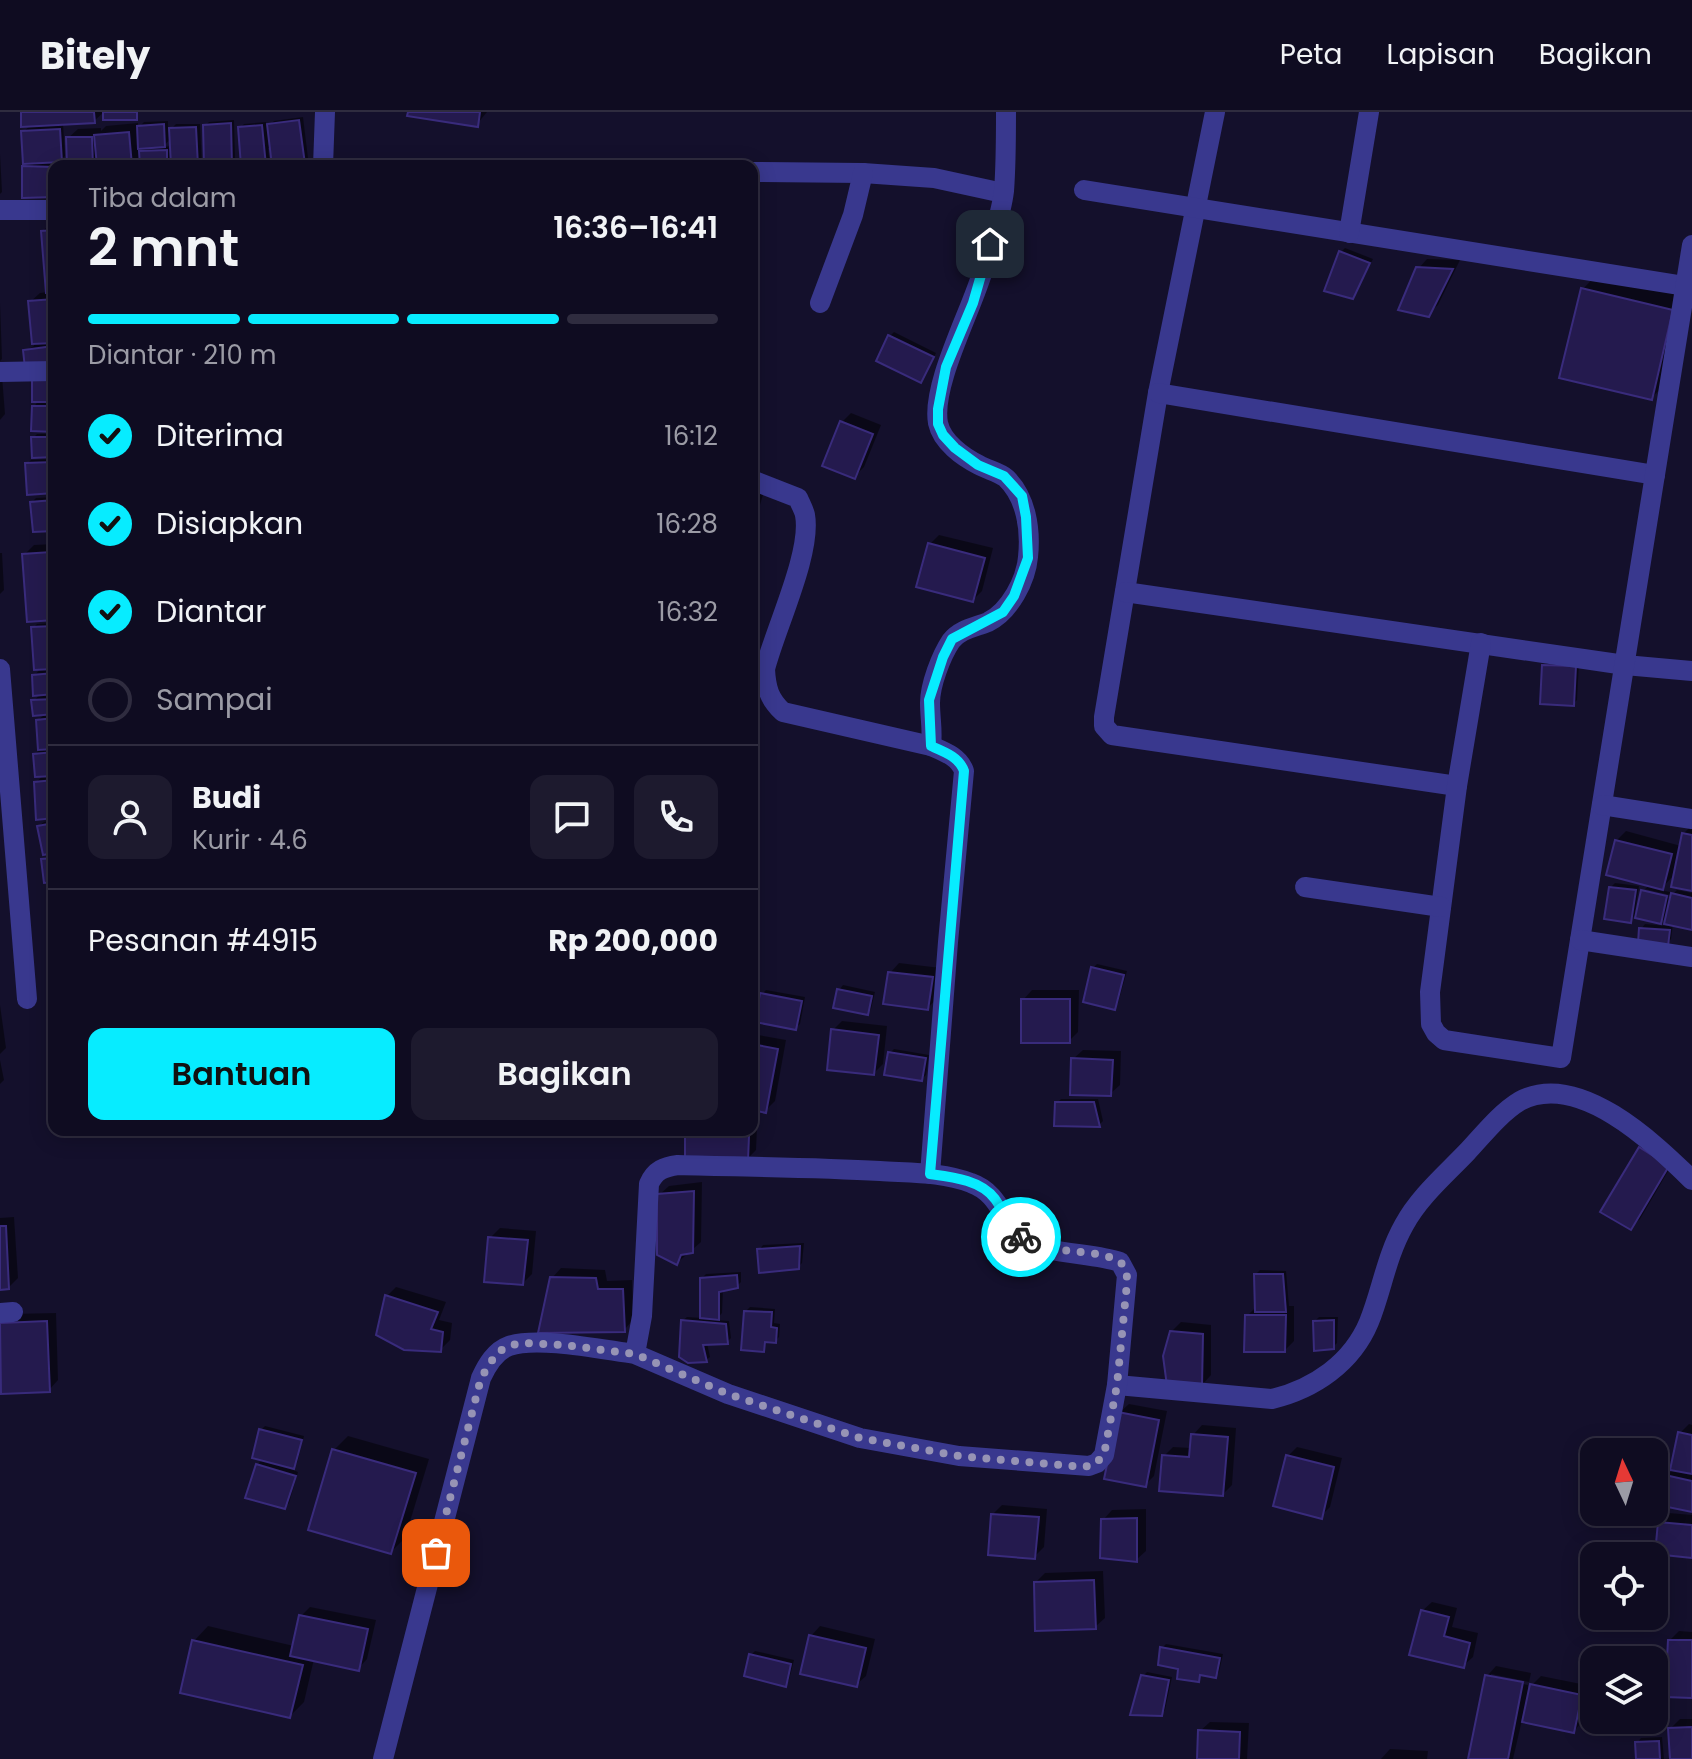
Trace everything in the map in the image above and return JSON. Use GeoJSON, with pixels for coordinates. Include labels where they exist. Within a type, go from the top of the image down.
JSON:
{"type":"FeatureCollection","features":[{"type":"Feature","properties":{"kind":"street"},"geometry":{"type":"LineString","coordinates":[[323,160],[325,112]]}},
{"type":"Feature","properties":{"kind":"street"},"geometry":{"type":"LineString","coordinates":[[931,746],[929,700],[952,639],[1003,612],[1014,596],[1028,558],[1022,496],[1004,476],[978,465],[955,448],[938,424],[946,367],[980,281],[1003,193],[1006,112]]}},
{"type":"Feature","properties":{"kind":"street"},"geometry":{"type":"LineString","coordinates":[[1215,112],[1158,393],[1104,726],[1112,735],[1457,786]]}},
{"type":"Feature","properties":{"kind":"street"},"geometry":{"type":"LineString","coordinates":[[1349,233],[1369,112]]}},
{"type":"Feature","properties":{"kind":"street"},"geometry":{"type":"LineString","coordinates":[[758,172],[863,173],[934,178],[1003,193]]}},
{"type":"Feature","properties":{"kind":"street"},"geometry":{"type":"LineString","coordinates":[[820,303],[846,238],[863,173]]}},
{"type":"Feature","properties":{"kind":"street"},"geometry":{"type":"LineString","coordinates":[[1084,190],[1685,286]]}},
{"type":"Feature","properties":{"kind":"street"},"geometry":{"type":"LineString","coordinates":[[0,210],[48,210]]}},
{"type":"Feature","properties":{"kind":"street"},"geometry":{"type":"LineString","coordinates":[[1481,643],[1441,907],[1430,992],[1431,1024],[1444,1040],[1561,1058],[1692,245]]}},
{"type":"Feature","properties":{"kind":"street"},"geometry":{"type":"LineString","coordinates":[[0,372],[48,371]]}},
{"type":"Feature","properties":{"kind":"street"},"geometry":{"type":"LineString","coordinates":[[1158,393],[1655,475]]}},
{"type":"Feature","properties":{"kind":"street"},"geometry":{"type":"LineString","coordinates":[[758,482],[798,498],[805,514],[806,529],[799,566],[765,669],[766,687],[772,701],[783,712],[931,746],[962,763],[964,778],[930,1174]]}},
{"type":"Feature","properties":{"kind":"street"},"geometry":{"type":"LineString","coordinates":[[1125,592],[1625,665],[1692,671]]}},
{"type":"Feature","properties":{"kind":"street"},"geometry":{"type":"LineString","coordinates":[[0,669],[27,999]]}},
{"type":"Feature","properties":{"kind":"street"},"geometry":{"type":"LineString","coordinates":[[1602,805],[1692,819]]}},
{"type":"Feature","properties":{"kind":"street"},"geometry":{"type":"LineString","coordinates":[[1305,887],[1441,907]]}},
{"type":"Feature","properties":{"kind":"street"},"geometry":{"type":"LineString","coordinates":[[1580,940],[1692,957]]}},
{"type":"Feature","properties":{"kind":"street"},"geometry":{"type":"LineString","coordinates":[[1117,1385],[1272,1399],[1294,1394],[1316,1382],[1355,1347],[1369,1323],[1386,1261],[1405,1223],[1423,1198],[1498,1119],[1518,1102],[1535,1095],[1554,1093],[1573,1096],[1602,1109],[1656,1146],[1692,1180]]}},
{"type":"Feature","properties":{"kind":"street"},"geometry":{"type":"LineString","coordinates":[[383,1759],[473,1407],[487,1365],[507,1346],[522,1343],[564,1345],[635,1354],[728,1394],[860,1438],[959,1456],[1083,1467],[1094,1465],[1104,1455],[1117,1385],[1127,1283],[1125,1268],[1120,1262],[1038,1246],[1025,1240],[992,1195],[975,1184],[954,1177],[837,1169],[678,1165],[662,1168],[649,1184],[642,1316],[635,1354]]}},
{"type":"Feature","properties":{"kind":"building"},"geometry":{"type":"Polygon","coordinates":[[[21,112],[94,112],[95,123],[21,127],[21,112]]]}},
{"type":"Feature","properties":{"kind":"building"},"geometry":{"type":"Polygon","coordinates":[[[103,112],[137,112],[137,120],[103,120],[103,112]]]}},
{"type":"Feature","properties":{"kind":"building"},"geometry":{"type":"Polygon","coordinates":[[[408,112],[480,112],[478,127],[407,116],[408,112]]]}},
{"type":"Feature","properties":{"kind":"building"},"geometry":{"type":"Polygon","coordinates":[[[299,120],[304,160],[271,160],[267,124],[299,120]]]}},
{"type":"Feature","properties":{"kind":"building"},"geometry":{"type":"Polygon","coordinates":[[[231,123],[232,160],[204,160],[203,125],[231,123]]]}},
{"type":"Feature","properties":{"kind":"building"},"geometry":{"type":"Polygon","coordinates":[[[164,124],[165,147],[138,149],[137,126],[164,124]]]}},
{"type":"Feature","properties":{"kind":"building"},"geometry":{"type":"Polygon","coordinates":[[[262,125],[265,160],[241,160],[238,127],[262,125]]]}},
{"type":"Feature","properties":{"kind":"building"},"geometry":{"type":"Polygon","coordinates":[[[196,127],[198,160],[171,160],[169,128],[196,127]]]}},
{"type":"Feature","properties":{"kind":"building"},"geometry":{"type":"Polygon","coordinates":[[[60,129],[62,160],[23,164],[21,131],[60,129]]]}},
{"type":"Feature","properties":{"kind":"building"},"geometry":{"type":"Polygon","coordinates":[[[129,132],[131,160],[96,160],[94,135],[129,132]]]}},
{"type":"Feature","properties":{"kind":"building"},"geometry":{"type":"Polygon","coordinates":[[[66,137],[92,137],[93,160],[67,160],[66,137]]]}},
{"type":"Feature","properties":{"kind":"building"},"geometry":{"type":"Polygon","coordinates":[[[167,150],[167,160],[140,160],[139,151],[167,150]]]}},
{"type":"Feature","properties":{"kind":"building"},"geometry":{"type":"Polygon","coordinates":[[[22,166],[48,167],[48,197],[22,198],[22,166]]]}},
{"type":"Feature","properties":{"kind":"building"},"geometry":{"type":"Polygon","coordinates":[[[48,230],[48,293],[46,293],[41,231],[48,230]]]}},
{"type":"Feature","properties":{"kind":"building"},"geometry":{"type":"Polygon","coordinates":[[[1339,251],[1370,263],[1353,299],[1324,291],[1339,251]]]}},
{"type":"Feature","properties":{"kind":"building"},"geometry":{"type":"Polygon","coordinates":[[[1416,267],[1453,269],[1429,317],[1398,310],[1416,267]]]}},
{"type":"Feature","properties":{"kind":"building"},"geometry":{"type":"Polygon","coordinates":[[[1581,288],[1673,310],[1652,400],[1559,378],[1581,288]]]}},
{"type":"Feature","properties":{"kind":"building"},"geometry":{"type":"Polygon","coordinates":[[[48,299],[48,343],[32,344],[28,301],[48,299]]]}},
{"type":"Feature","properties":{"kind":"building"},"geometry":{"type":"Polygon","coordinates":[[[888,335],[934,357],[921,383],[876,361],[888,335]]]}},
{"type":"Feature","properties":{"kind":"building"},"geometry":{"type":"Polygon","coordinates":[[[48,347],[48,366],[25,368],[23,350],[48,347]]]}},
{"type":"Feature","properties":{"kind":"building"},"geometry":{"type":"Polygon","coordinates":[[[32,380],[48,380],[48,402],[32,402],[32,380]]]}},
{"type":"Feature","properties":{"kind":"building"},"geometry":{"type":"Polygon","coordinates":[[[32,406],[48,406],[48,432],[31,431],[32,406]]]}},
{"type":"Feature","properties":{"kind":"building"},"geometry":{"type":"Polygon","coordinates":[[[840,421],[873,434],[855,479],[822,466],[840,421]]]}},
{"type":"Feature","properties":{"kind":"building"},"geometry":{"type":"Polygon","coordinates":[[[31,437],[48,437],[48,457],[32,458],[31,437]]]}},
{"type":"Feature","properties":{"kind":"building"},"geometry":{"type":"Polygon","coordinates":[[[48,462],[48,493],[27,495],[25,463],[48,462]]]}},
{"type":"Feature","properties":{"kind":"building"},"geometry":{"type":"Polygon","coordinates":[[[48,500],[48,531],[33,532],[30,502],[48,500]]]}},
{"type":"Feature","properties":{"kind":"building"},"geometry":{"type":"Polygon","coordinates":[[[928,543],[985,558],[973,602],[916,587],[928,543]]]}},
{"type":"Feature","properties":{"kind":"building"},"geometry":{"type":"Polygon","coordinates":[[[48,552],[48,620],[27,622],[22,554],[48,552]]]}},
{"type":"Feature","properties":{"kind":"building"},"geometry":{"type":"Polygon","coordinates":[[[48,626],[48,669],[34,670],[31,627],[48,626]]]}},
{"type":"Feature","properties":{"kind":"building"},"geometry":{"type":"Polygon","coordinates":[[[1542,665],[1576,666],[1574,706],[1540,704],[1542,665]]]}},
{"type":"Feature","properties":{"kind":"building"},"geometry":{"type":"Polygon","coordinates":[[[48,674],[48,695],[33,696],[32,675],[48,674]]]}},
{"type":"Feature","properties":{"kind":"building"},"geometry":{"type":"Polygon","coordinates":[[[48,699],[48,715],[33,716],[31,700],[48,699]]]}},
{"type":"Feature","properties":{"kind":"building"},"geometry":{"type":"Polygon","coordinates":[[[48,719],[48,749],[38,750],[36,720],[48,719]]]}},
{"type":"Feature","properties":{"kind":"building"},"geometry":{"type":"Polygon","coordinates":[[[48,753],[48,776],[35,777],[33,754],[48,753]]]}},
{"type":"Feature","properties":{"kind":"building"},"geometry":{"type":"Polygon","coordinates":[[[48,781],[48,819],[36,820],[34,782],[48,781]]]}},
{"type":"Feature","properties":{"kind":"building"},"geometry":{"type":"Polygon","coordinates":[[[48,824],[48,854],[43,855],[37,826],[48,824]]]}},
{"type":"Feature","properties":{"kind":"building"},"geometry":{"type":"Polygon","coordinates":[[[1682,833],[1692,835],[1692,891],[1671,887],[1682,833]]]}},
{"type":"Feature","properties":{"kind":"building"},"geometry":{"type":"Polygon","coordinates":[[[1615,840],[1672,854],[1663,890],[1606,875],[1615,840]]]}},
{"type":"Feature","properties":{"kind":"building"},"geometry":{"type":"Polygon","coordinates":[[[48,858],[48,883],[44,883],[41,859],[48,858]]]}},
{"type":"Feature","properties":{"kind":"building"},"geometry":{"type":"Polygon","coordinates":[[[1609,887],[1636,890],[1631,923],[1604,919],[1609,887]]]}},
{"type":"Feature","properties":{"kind":"building"},"geometry":{"type":"Polygon","coordinates":[[[1641,890],[1667,896],[1661,924],[1635,918],[1641,890]]]}},
{"type":"Feature","properties":{"kind":"building"},"geometry":{"type":"Polygon","coordinates":[[[1671,893],[1692,898],[1692,930],[1664,924],[1671,893]]]}},
{"type":"Feature","properties":{"kind":"building"},"geometry":{"type":"Polygon","coordinates":[[[1639,928],[1670,930],[1668,946],[1638,943],[1639,928]]]}},
{"type":"Feature","properties":{"kind":"building"},"geometry":{"type":"Polygon","coordinates":[[[1091,967],[1124,975],[1115,1010],[1083,1002],[1091,967]]]}},
{"type":"Feature","properties":{"kind":"building"},"geometry":{"type":"Polygon","coordinates":[[[888,972],[933,977],[928,1010],[883,1004],[888,972]]]}},
{"type":"Feature","properties":{"kind":"building"},"geometry":{"type":"Polygon","coordinates":[[[837,989],[872,996],[868,1015],[833,1008],[837,989]]]}},
{"type":"Feature","properties":{"kind":"building"},"geometry":{"type":"Polygon","coordinates":[[[760,993],[802,1001],[796,1030],[758,1023],[760,993]]]}},
{"type":"Feature","properties":{"kind":"building"},"geometry":{"type":"Polygon","coordinates":[[[1021,999],[1070,999],[1070,1043],[1021,1043],[1021,999]]]}},
{"type":"Feature","properties":{"kind":"building"},"geometry":{"type":"Polygon","coordinates":[[[831,1029],[879,1035],[874,1075],[827,1070],[831,1029]]]}},
{"type":"Feature","properties":{"kind":"building"},"geometry":{"type":"Polygon","coordinates":[[[758,1045],[778,1049],[766,1113],[758,1111],[758,1045]]]}},
{"type":"Feature","properties":{"kind":"building"},"geometry":{"type":"Polygon","coordinates":[[[888,1052],[926,1058],[922,1081],[884,1075],[888,1052]]]}},
{"type":"Feature","properties":{"kind":"building"},"geometry":{"type":"Polygon","coordinates":[[[1071,1058],[1113,1060],[1111,1096],[1070,1095],[1071,1058]]]}},
{"type":"Feature","properties":{"kind":"building"},"geometry":{"type":"Polygon","coordinates":[[[1055,1102],[1094,1102],[1100,1127],[1054,1126],[1055,1102]]]}},
{"type":"Feature","properties":{"kind":"building"},"geometry":{"type":"Polygon","coordinates":[[[685,1136],[749,1136],[748,1161],[685,1159],[685,1136]]]}},
{"type":"Feature","properties":{"kind":"building"},"geometry":{"type":"Polygon","coordinates":[[[1639,1147],[1669,1166],[1631,1230],[1600,1212],[1639,1147]]]}},
{"type":"Feature","properties":{"kind":"building"},"geometry":{"type":"Polygon","coordinates":[[[694,1191],[693,1253],[681,1255],[677,1265],[657,1255],[657,1194],[694,1191]]]}},
{"type":"Feature","properties":{"kind":"building"},"geometry":{"type":"Polygon","coordinates":[[[0,1226],[6,1226],[9,1289],[0,1290],[0,1226]]]}},
{"type":"Feature","properties":{"kind":"building"},"geometry":{"type":"Polygon","coordinates":[[[488,1237],[528,1240],[523,1285],[484,1282],[488,1237]]]}},
{"type":"Feature","properties":{"kind":"building"},"geometry":{"type":"Polygon","coordinates":[[[800,1246],[799,1269],[759,1273],[757,1249],[800,1246]]]}},
{"type":"Feature","properties":{"kind":"building"},"geometry":{"type":"Polygon","coordinates":[[[1254,1274],[1283,1274],[1286,1312],[1255,1312],[1254,1274]]]}},
{"type":"Feature","properties":{"kind":"building"},"geometry":{"type":"Polygon","coordinates":[[[737,1275],[738,1288],[719,1292],[719,1320],[700,1318],[700,1278],[737,1275]]]}},
{"type":"Feature","properties":{"kind":"building"},"geometry":{"type":"Polygon","coordinates":[[[550,1277],[596,1278],[598,1289],[623,1289],[625,1332],[538,1333],[550,1277]]]}},
{"type":"Feature","properties":{"kind":"building"},"geometry":{"type":"Polygon","coordinates":[[[385,1295],[438,1312],[431,1329],[443,1332],[441,1352],[404,1350],[376,1335],[385,1295]]]}},
{"type":"Feature","properties":{"kind":"building"},"geometry":{"type":"Polygon","coordinates":[[[744,1311],[772,1312],[771,1327],[777,1328],[776,1343],[765,1342],[764,1352],[741,1350],[744,1311]]]}},
{"type":"Feature","properties":{"kind":"building"},"geometry":{"type":"Polygon","coordinates":[[[1245,1315],[1286,1315],[1285,1352],[1244,1352],[1245,1315]]]}},
{"type":"Feature","properties":{"kind":"building"},"geometry":{"type":"Polygon","coordinates":[[[681,1320],[726,1324],[728,1344],[703,1345],[707,1362],[688,1363],[679,1357],[681,1320]]]}},
{"type":"Feature","properties":{"kind":"building"},"geometry":{"type":"Polygon","coordinates":[[[1334,1320],[1334,1349],[1314,1351],[1313,1321],[1334,1320]]]}},
{"type":"Feature","properties":{"kind":"building"},"geometry":{"type":"Polygon","coordinates":[[[47,1321],[50,1392],[1,1394],[0,1323],[47,1321]]]}},
{"type":"Feature","properties":{"kind":"building"},"geometry":{"type":"Polygon","coordinates":[[[1170,1331],[1203,1334],[1202,1387],[1167,1386],[1163,1356],[1170,1331]]]}},
{"type":"Feature","properties":{"kind":"building"},"geometry":{"type":"Polygon","coordinates":[[[1118,1412],[1159,1420],[1146,1487],[1104,1479],[1118,1412]]]}},
{"type":"Feature","properties":{"kind":"building"},"geometry":{"type":"Polygon","coordinates":[[[259,1429],[302,1440],[294,1469],[252,1458],[259,1429]]]}},
{"type":"Feature","properties":{"kind":"building"},"geometry":{"type":"Polygon","coordinates":[[[1678,1432],[1692,1435],[1692,1474],[1670,1470],[1678,1432]]]}},
{"type":"Feature","properties":{"kind":"building"},"geometry":{"type":"Polygon","coordinates":[[[1191,1434],[1228,1437],[1223,1496],[1159,1491],[1162,1455],[1189,1457],[1191,1434]]]}},
{"type":"Feature","properties":{"kind":"building"},"geometry":{"type":"Polygon","coordinates":[[[332,1449],[416,1473],[391,1554],[308,1530],[332,1449]]]}},
{"type":"Feature","properties":{"kind":"building"},"geometry":{"type":"Polygon","coordinates":[[[1286,1455],[1334,1467],[1322,1519],[1273,1506],[1286,1455]]]}},
{"type":"Feature","properties":{"kind":"building"},"geometry":{"type":"Polygon","coordinates":[[[256,1464],[296,1476],[285,1509],[245,1498],[256,1464]]]}},
{"type":"Feature","properties":{"kind":"building"},"geometry":{"type":"Polygon","coordinates":[[[1668,1476],[1692,1481],[1692,1512],[1668,1507],[1668,1476]]]}},
{"type":"Feature","properties":{"kind":"building"},"geometry":{"type":"Polygon","coordinates":[[[991,1514],[1039,1517],[1035,1559],[988,1555],[991,1514]]]}},
{"type":"Feature","properties":{"kind":"building"},"geometry":{"type":"Polygon","coordinates":[[[1137,1518],[1137,1562],[1100,1558],[1101,1519],[1137,1518]]]}},
{"type":"Feature","properties":{"kind":"building"},"geometry":{"type":"Polygon","coordinates":[[[1668,1523],[1692,1525],[1692,1558],[1668,1555],[1668,1542],[1656,1542],[1658,1526],[1668,1526],[1668,1523]]]}},
{"type":"Feature","properties":{"kind":"building"},"geometry":{"type":"Polygon","coordinates":[[[1094,1580],[1096,1629],[1035,1631],[1034,1582],[1094,1580]]]}},
{"type":"Feature","properties":{"kind":"building"},"geometry":{"type":"Polygon","coordinates":[[[1421,1610],[1449,1617],[1444,1636],[1470,1643],[1464,1668],[1409,1655],[1421,1610]]]}},
{"type":"Feature","properties":{"kind":"building"},"geometry":{"type":"Polygon","coordinates":[[[299,1615],[368,1629],[359,1671],[290,1656],[299,1615]]]}},
{"type":"Feature","properties":{"kind":"building"},"geometry":{"type":"Polygon","coordinates":[[[809,1635],[866,1648],[857,1687],[800,1674],[809,1635]]]}},
{"type":"Feature","properties":{"kind":"building"},"geometry":{"type":"Polygon","coordinates":[[[192,1640],[303,1665],[290,1718],[180,1693],[192,1640]]]}},
{"type":"Feature","properties":{"kind":"building"},"geometry":{"type":"Polygon","coordinates":[[[1668,1640],[1692,1640],[1692,1698],[1668,1697],[1668,1640]]]}},
{"type":"Feature","properties":{"kind":"building"},"geometry":{"type":"Polygon","coordinates":[[[1160,1647],[1220,1658],[1216,1678],[1200,1675],[1199,1682],[1177,1679],[1178,1669],[1158,1665],[1160,1647]]]}},
{"type":"Feature","properties":{"kind":"building"},"geometry":{"type":"Polygon","coordinates":[[[749,1654],[791,1664],[786,1687],[744,1676],[749,1654]]]}},
{"type":"Feature","properties":{"kind":"building"},"geometry":{"type":"Polygon","coordinates":[[[1141,1675],[1169,1680],[1162,1716],[1130,1715],[1141,1675]]]}},
{"type":"Feature","properties":{"kind":"building"},"geometry":{"type":"Polygon","coordinates":[[[1485,1675],[1523,1682],[1508,1759],[1468,1759],[1485,1675]]]}},
{"type":"Feature","properties":{"kind":"building"},"geometry":{"type":"Polygon","coordinates":[[[1530,1684],[1580,1695],[1574,1733],[1522,1722],[1530,1684]]]}},
{"type":"Feature","properties":{"kind":"building"},"geometry":{"type":"Polygon","coordinates":[[[1692,1727],[1692,1759],[1670,1759],[1668,1728],[1692,1727]]]}},
{"type":"Feature","properties":{"kind":"building"},"geometry":{"type":"Polygon","coordinates":[[[1198,1730],[1240,1732],[1239,1759],[1197,1759],[1198,1730]]]}},
{"type":"Feature","properties":{"kind":"building"},"geometry":{"type":"Polygon","coordinates":[[[1659,1741],[1660,1759],[1636,1759],[1635,1742],[1659,1741]]]}},
{"type":"Feature","properties":{"kind":"way so far"},"geometry":{"type":"LineString","coordinates":[[436,1553],[481,1378],[496,1354],[507,1346],[522,1343],[635,1354],[728,1394],[860,1438],[959,1456],[1083,1467],[1094,1465],[1104,1455],[1117,1385],[1127,1283],[1125,1268],[1120,1262],[1108,1258],[1038,1246],[1021,1237]]}},
{"type":"Feature","properties":{"kind":"route"},"geometry":{"type":"LineString","coordinates":[[990,244],[973,303],[946,367],[938,424],[955,448],[978,465],[1004,476],[1022,496],[1028,558],[1014,596],[1003,612],[952,639],[929,700],[931,746],[962,763],[964,771],[930,1174],[975,1184],[992,1195],[1021,1237]]}}]}
